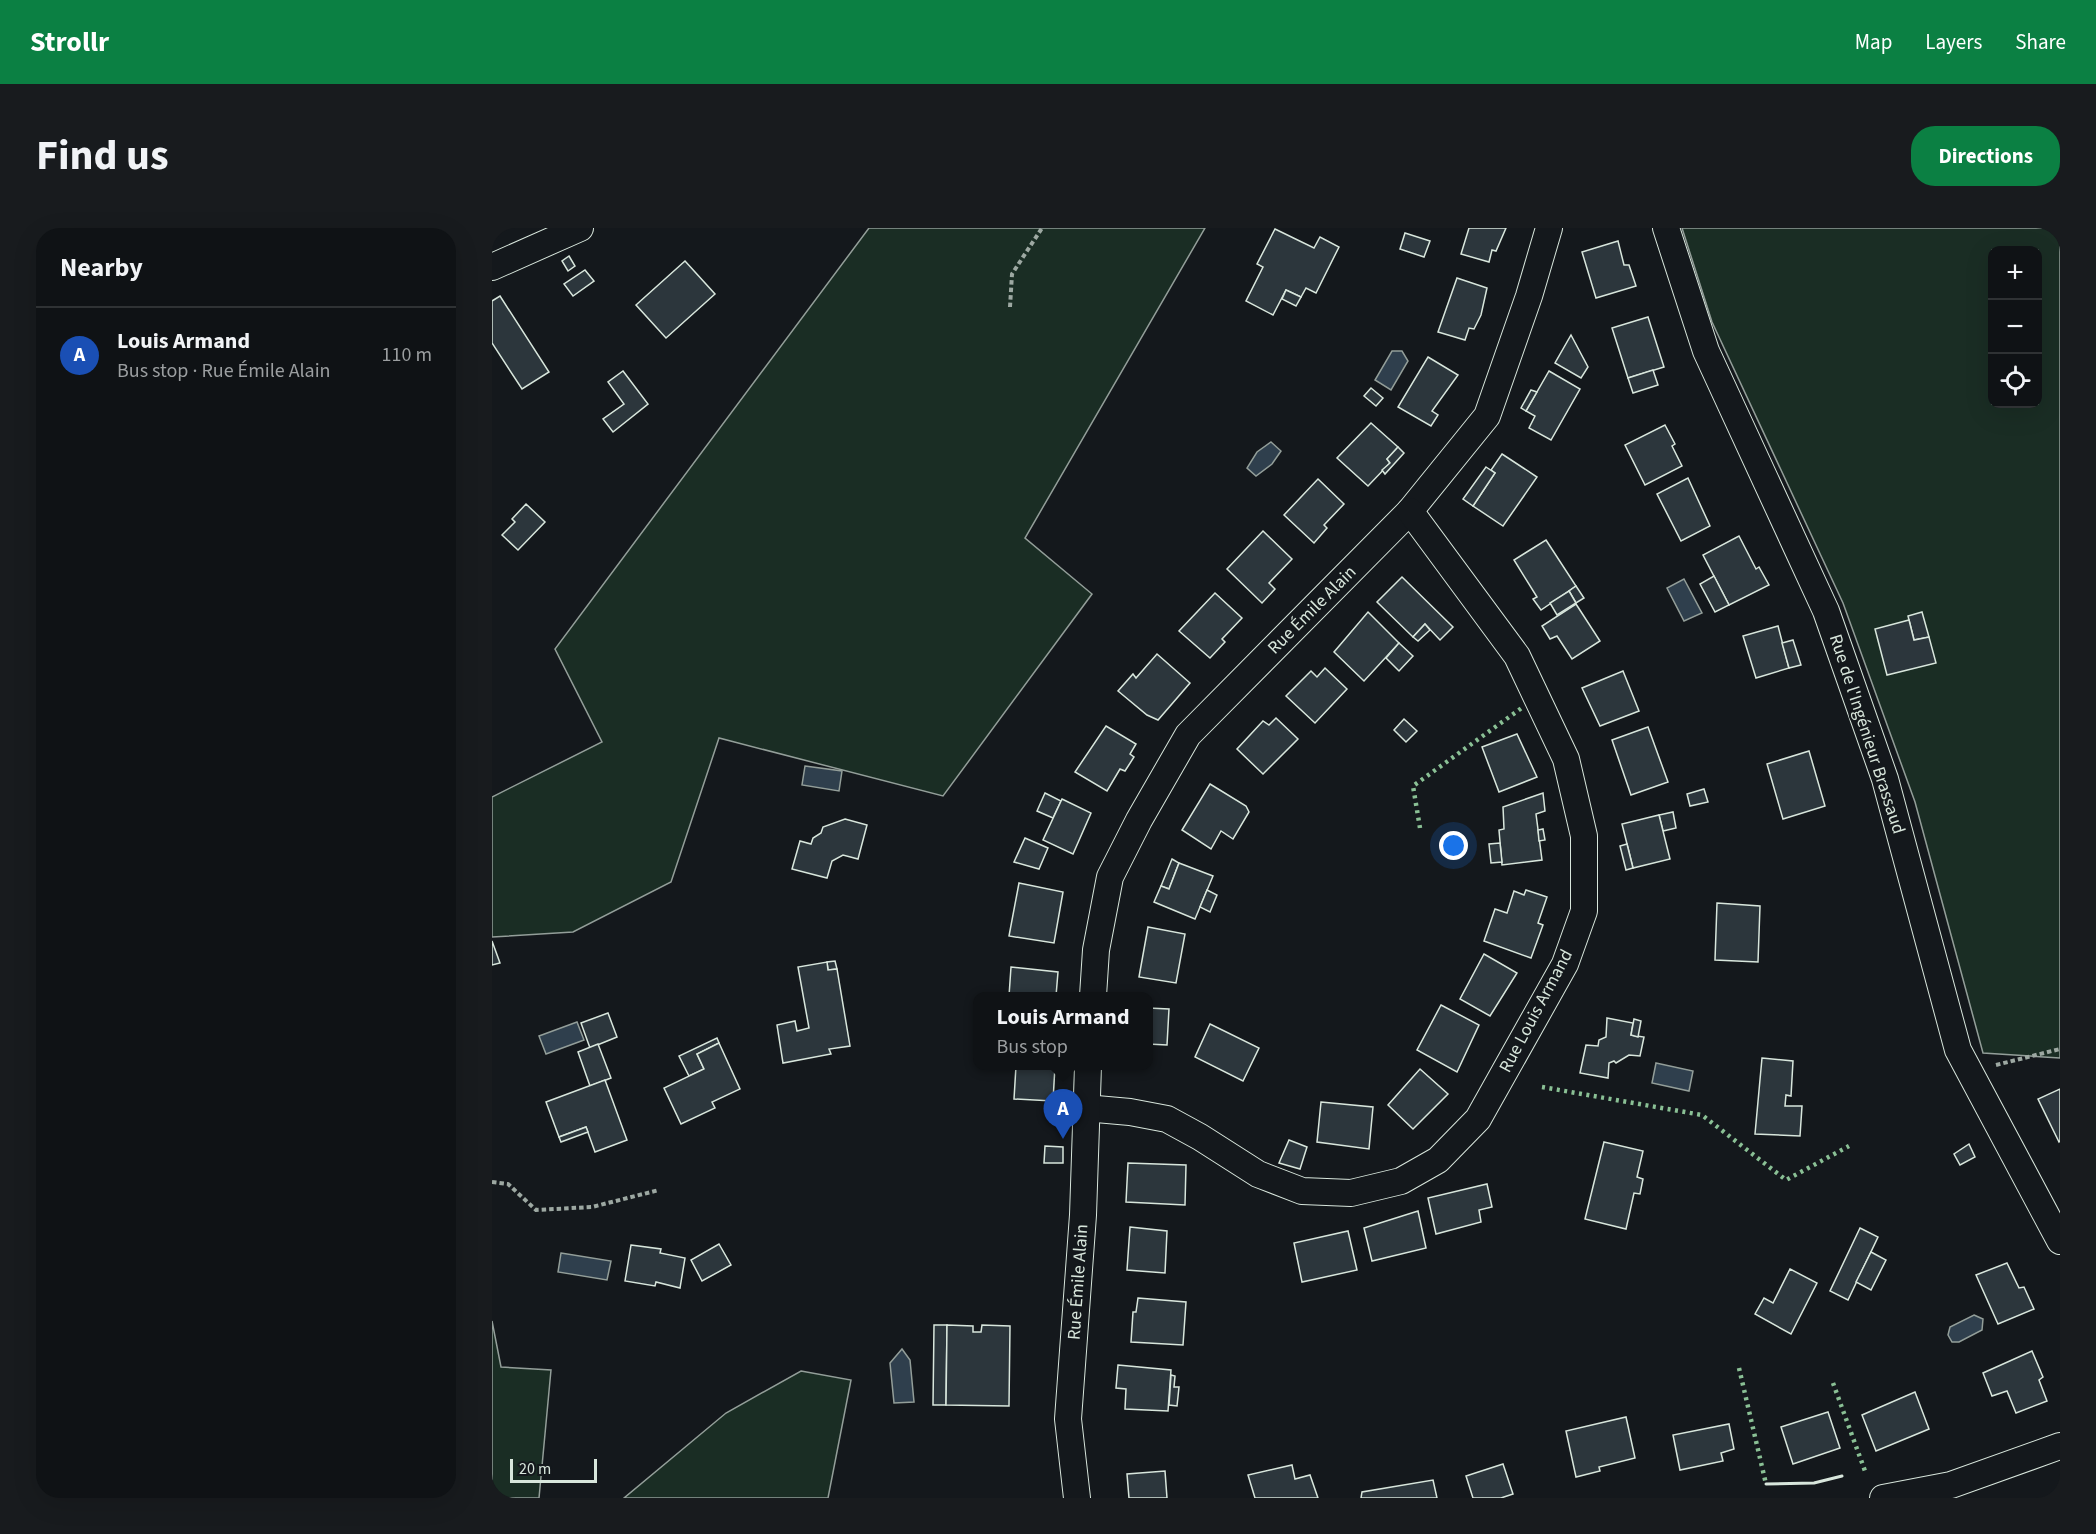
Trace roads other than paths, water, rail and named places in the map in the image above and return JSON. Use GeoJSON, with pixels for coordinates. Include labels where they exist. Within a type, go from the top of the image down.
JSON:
{"type":"FeatureCollection","features":[{"type":"Feature","properties":{"kind":"street"},"geometry":{"type":"LineString","coordinates":[[492,267],[580,228]]}},
{"type":"Feature","properties":{"kind":"street","name":"Rue Émile Alain"},"geometry":{"type":"LineString","coordinates":[[1093,992],[1096,950],[1110,877],[1139,820],[1188,735],[1410,510],[1487,416],[1529,296],[1549,228]]}},
{"type":"Feature","properties":{"kind":"street","name":"Rue de l'Ingénieur Brassaud"},"geometry":{"type":"LineString","coordinates":[[1666,228],[1706,351],[1826,611],[1885,779],[1958,1050],[2060,1241]]}},
{"type":"Feature","properties":{"kind":"street","name":"Rue Louis Armand"},"geometry":{"type":"LineString","coordinates":[[1085,1108],[1130,1112],[1167,1119],[1258,1174],[1302,1191],[1351,1193],[1401,1182],[1438,1160],[1478,1119],[1564,964],[1584,911],[1584,836],[1566,759],[1517,656],[1410,510]]}},
{"type":"Feature","properties":{"kind":"street","name":"Rue Émile Alain"},"geometry":{"type":"LineString","coordinates":[[1077,1498],[1068,1419],[1083,1215],[1088,1070]]}},
{"type":"Feature","properties":{"kind":"street"},"geometry":{"type":"LineString","coordinates":[[1883,1498],[1951,1485],[2060,1446]]}},
{"type":"Feature","properties":{"kind":"water"},"geometry":{"type":"Polygon","coordinates":[[[1392,351],[1402,351],[1408,361],[1391,390],[1375,380],[1392,351]]]}},
{"type":"Feature","properties":{"kind":"water"},"geometry":{"type":"Polygon","coordinates":[[[1271,442],[1281,451],[1272,464],[1256,476],[1247,468],[1257,452],[1271,442]]]}},
{"type":"Feature","properties":{"kind":"water"},"geometry":{"type":"Polygon","coordinates":[[[1684,579],[1702,613],[1684,621],[1667,588],[1684,579]]]}},
{"type":"Feature","properties":{"kind":"water"},"geometry":{"type":"Polygon","coordinates":[[[805,766],[842,771],[839,791],[802,785],[805,766]]]}},
{"type":"Feature","properties":{"kind":"water"},"geometry":{"type":"Polygon","coordinates":[[[577,1022],[584,1040],[546,1054],[539,1036],[577,1022]]]}},
{"type":"Feature","properties":{"kind":"water"},"geometry":{"type":"Polygon","coordinates":[[[1656,1063],[1693,1071],[1689,1091],[1652,1083],[1656,1063]]]}},
{"type":"Feature","properties":{"kind":"water"},"geometry":{"type":"Polygon","coordinates":[[[561,1253],[611,1261],[607,1280],[558,1272],[561,1253]]]}},
{"type":"Feature","properties":{"kind":"water"},"geometry":{"type":"Polygon","coordinates":[[[1974,1315],[1983,1319],[1982,1330],[1959,1342],[1952,1342],[1948,1335],[1950,1327],[1974,1315]]]}},
{"type":"Feature","properties":{"kind":"water"},"geometry":{"type":"Polygon","coordinates":[[[902,1349],[910,1360],[914,1402],[894,1403],[890,1363],[902,1349]]]}},
{"type":"Feature","properties":{"kind":"place","name":"Louis Armand"},"geometry":{"type":"Point","coordinates":[1063,1139]}}]}
